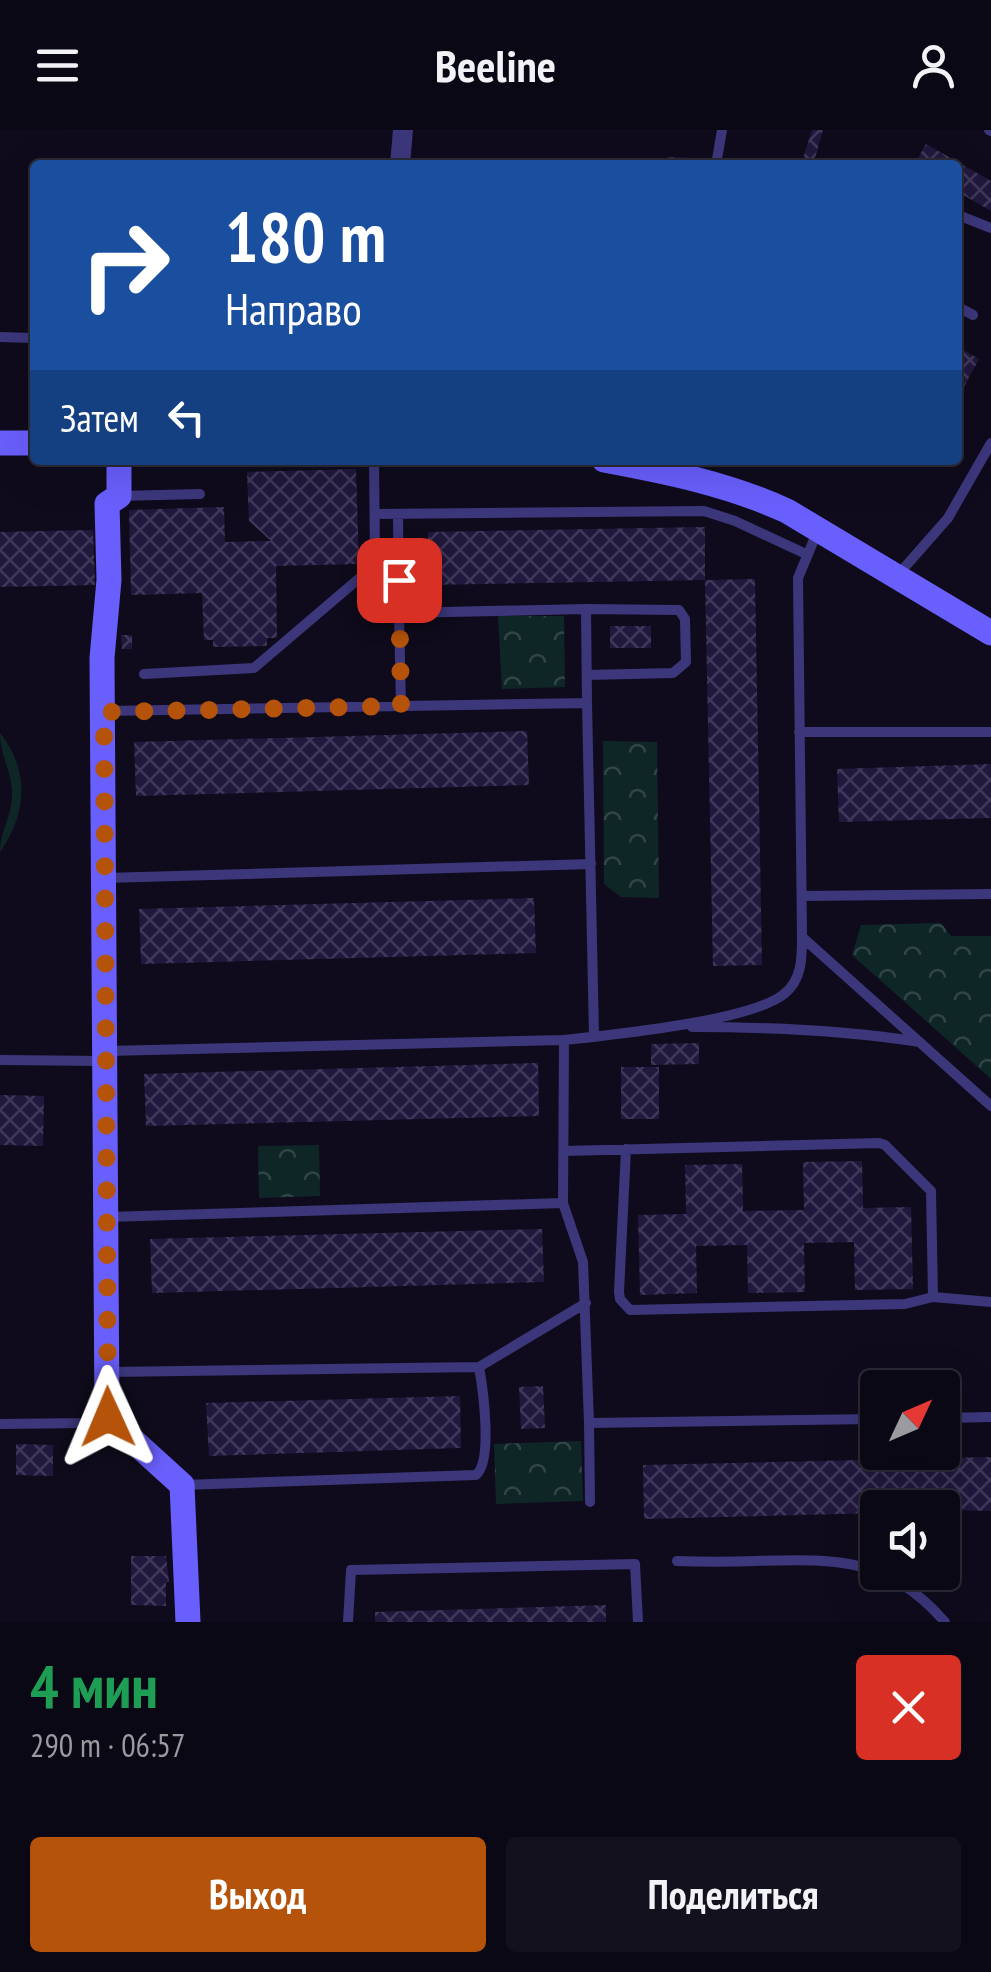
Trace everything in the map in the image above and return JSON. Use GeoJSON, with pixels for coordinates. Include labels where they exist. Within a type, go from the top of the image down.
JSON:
{"type":"FeatureCollection","features":[{"type":"Feature","properties":{"kind":"street"},"geometry":{"type":"LineString","coordinates":[[401,160],[404,130]]}},
{"type":"Feature","properties":{"kind":"street"},"geometry":{"type":"LineString","coordinates":[[0,443],[30,443]]}},
{"type":"Feature","properties":{"kind":"street"},"geometry":{"type":"LineString","coordinates":[[119,465],[119,496],[106,504],[110,580],[102,658],[108,1417],[182,1485],[188,1622]]}},
{"type":"Feature","properties":{"kind":"street"},"geometry":{"type":"LineString","coordinates":[[628,465],[724,485],[786,511],[991,633]]}},
{"type":"Feature","properties":{"kind":"lane"},"geometry":{"type":"LineString","coordinates":[[717,160],[722,130]]}},
{"type":"Feature","properties":{"kind":"lane"},"geometry":{"type":"LineString","coordinates":[[962,217],[991,228]]}},
{"type":"Feature","properties":{"kind":"lane"},"geometry":{"type":"LineString","coordinates":[[962,309],[973,316]]}},
{"type":"Feature","properties":{"kind":"lane"},"geometry":{"type":"LineString","coordinates":[[0,337],[30,338]]}},
{"type":"Feature","properties":{"kind":"lane"},"geometry":{"type":"LineString","coordinates":[[896,577],[948,518],[991,443]]}},
{"type":"Feature","properties":{"kind":"lane"},"geometry":{"type":"LineString","coordinates":[[144,674],[242,671],[263,663],[370,570],[376,557],[374,465]]}},
{"type":"Feature","properties":{"kind":"lane"},"geometry":{"type":"LineString","coordinates":[[119,496],[200,494]]}},
{"type":"Feature","properties":{"kind":"lane"},"geometry":{"type":"LineString","coordinates":[[375,514],[704,511],[806,554]]}},
{"type":"Feature","properties":{"kind":"lane"},"geometry":{"type":"LineString","coordinates":[[398,514],[401,706]]}},
{"type":"Feature","properties":{"kind":"lane"},"geometry":{"type":"LineString","coordinates":[[0,1060],[564,1040],[726,1016],[766,1005],[785,994],[801,965],[802,937],[798,578],[818,530]]}},
{"type":"Feature","properties":{"kind":"lane"},"geometry":{"type":"LineString","coordinates":[[586,609],[594,1037]]}},
{"type":"Feature","properties":{"kind":"lane"},"geometry":{"type":"LineString","coordinates":[[400,613],[678,610],[685,619],[684,667],[673,674],[587,675]]}},
{"type":"Feature","properties":{"kind":"lane"},"geometry":{"type":"LineString","coordinates":[[104,712],[588,704]]}},
{"type":"Feature","properties":{"kind":"lane"},"geometry":{"type":"LineString","coordinates":[[798,732],[991,732]]}},
{"type":"Feature","properties":{"kind":"lane"},"geometry":{"type":"LineString","coordinates":[[105,878],[592,864]]}},
{"type":"Feature","properties":{"kind":"lane"},"geometry":{"type":"LineString","coordinates":[[802,896],[991,894]]}},
{"type":"Feature","properties":{"kind":"lane"},"geometry":{"type":"LineString","coordinates":[[802,937],[991,1106]]}},
{"type":"Feature","properties":{"kind":"lane"},"geometry":{"type":"LineString","coordinates":[[658,1027],[762,1027],[920,1042]]}},
{"type":"Feature","properties":{"kind":"lane"},"geometry":{"type":"LineString","coordinates":[[564,1040],[564,1203],[584,1262],[590,1502]]}},
{"type":"Feature","properties":{"kind":"lane"},"geometry":{"type":"LineString","coordinates":[[564,1151],[886,1145],[931,1191],[933,1297]]}},
{"type":"Feature","properties":{"kind":"lane"},"geometry":{"type":"LineString","coordinates":[[626,1149],[619,1292],[630,1310],[906,1304],[933,1297],[991,1302]]}},
{"type":"Feature","properties":{"kind":"lane"},"geometry":{"type":"LineString","coordinates":[[107,1218],[564,1203]]}},
{"type":"Feature","properties":{"kind":"lane"},"geometry":{"type":"LineString","coordinates":[[107,1372],[479,1367],[586,1303]]}},
{"type":"Feature","properties":{"kind":"lane"},"geometry":{"type":"LineString","coordinates":[[182,1485],[476,1475],[485,1462],[479,1367]]}},
{"type":"Feature","properties":{"kind":"lane"},"geometry":{"type":"LineString","coordinates":[[3,1423],[84,1423],[108,1417]]}},
{"type":"Feature","properties":{"kind":"lane"},"geometry":{"type":"LineString","coordinates":[[960,1418],[991,1417]]}},
{"type":"Feature","properties":{"kind":"lane"},"geometry":{"type":"LineString","coordinates":[[589,1423],[860,1419]]}},
{"type":"Feature","properties":{"kind":"lane"},"geometry":{"type":"LineString","coordinates":[[677,1562],[804,1558],[848,1562],[903,1583],[945,1622]]}},
{"type":"Feature","properties":{"kind":"lane"},"geometry":{"type":"LineString","coordinates":[[348,1622],[351,1570],[635,1564],[638,1622]]}},
{"type":"Feature","properties":{"kind":"green space"},"geometry":{"type":"Polygon","coordinates":[[[498,616],[564,616],[565,687],[502,689],[498,616]]]}},
{"type":"Feature","properties":{"kind":"green space"},"geometry":{"type":"Polygon","coordinates":[[[0,733],[16,762],[21,792],[16,823],[0,852],[12,797],[0,733]]]}},
{"type":"Feature","properties":{"kind":"green space"},"geometry":{"type":"Polygon","coordinates":[[[603,741],[657,742],[659,898],[621,897],[604,884],[603,741]]]}},
{"type":"Feature","properties":{"kind":"green space"},"geometry":{"type":"Polygon","coordinates":[[[941,923],[951,936],[991,936],[991,1079],[852,955],[861,925],[941,923]]]}},
{"type":"Feature","properties":{"kind":"green space"},"geometry":{"type":"Polygon","coordinates":[[[319,1145],[320,1196],[259,1198],[258,1146],[319,1145]]]}},
{"type":"Feature","properties":{"kind":"green space"},"geometry":{"type":"Polygon","coordinates":[[[581,1441],[583,1501],[496,1504],[494,1444],[581,1441]]]}},
{"type":"Feature","properties":{"kind":"building"},"geometry":{"type":"Polygon","coordinates":[[[812,130],[823,130],[814,160],[803,160],[812,130]]]}},
{"type":"Feature","properties":{"kind":"building"},"geometry":{"type":"Polygon","coordinates":[[[926,144],[954,160],[917,160],[926,144]]]}},
{"type":"Feature","properties":{"kind":"building"},"geometry":{"type":"Polygon","coordinates":[[[962,164],[991,181],[991,211],[962,194],[962,164]]]}},
{"type":"Feature","properties":{"kind":"building"},"geometry":{"type":"Polygon","coordinates":[[[962,349],[979,359],[962,391],[962,349]]]}},
{"type":"Feature","properties":{"kind":"building"},"geometry":{"type":"Polygon","coordinates":[[[356,469],[359,564],[276,566],[277,638],[267,638],[267,646],[213,647],[213,640],[204,640],[202,593],[131,595],[129,510],[224,507],[225,542],[271,541],[249,521],[247,472],[356,469]]]}},
{"type":"Feature","properties":{"kind":"building"},"geometry":{"type":"Polygon","coordinates":[[[705,527],[705,580],[429,585],[428,532],[705,527]]]}},
{"type":"Feature","properties":{"kind":"building"},"geometry":{"type":"Polygon","coordinates":[[[93,530],[95,585],[0,587],[0,532],[93,530]]]}},
{"type":"Feature","properties":{"kind":"building"},"geometry":{"type":"Polygon","coordinates":[[[755,579],[762,965],[713,966],[705,580],[755,579]]]}},
{"type":"Feature","properties":{"kind":"building"},"geometry":{"type":"Polygon","coordinates":[[[610,626],[651,626],[651,648],[610,648],[610,626]]]}},
{"type":"Feature","properties":{"kind":"building"},"geometry":{"type":"Polygon","coordinates":[[[121,635],[132,635],[132,649],[122,649],[121,635]]]}},
{"type":"Feature","properties":{"kind":"building"},"geometry":{"type":"Polygon","coordinates":[[[527,731],[529,785],[136,796],[134,742],[527,731]]]}},
{"type":"Feature","properties":{"kind":"building"},"geometry":{"type":"Polygon","coordinates":[[[991,764],[991,818],[839,822],[837,769],[991,764]]]}},
{"type":"Feature","properties":{"kind":"building"},"geometry":{"type":"Polygon","coordinates":[[[534,898],[536,953],[141,964],[139,909],[534,898]]]}},
{"type":"Feature","properties":{"kind":"building"},"geometry":{"type":"Polygon","coordinates":[[[699,1043],[699,1064],[651,1065],[651,1044],[699,1043]]]}},
{"type":"Feature","properties":{"kind":"building"},"geometry":{"type":"Polygon","coordinates":[[[538,1063],[539,1116],[146,1126],[144,1074],[538,1063]]]}},
{"type":"Feature","properties":{"kind":"building"},"geometry":{"type":"Polygon","coordinates":[[[621,1067],[659,1067],[659,1119],[621,1119],[621,1067]]]}},
{"type":"Feature","properties":{"kind":"building"},"geometry":{"type":"Polygon","coordinates":[[[0,1095],[44,1096],[43,1146],[0,1145],[0,1095]]]}},
{"type":"Feature","properties":{"kind":"building"},"geometry":{"type":"Polygon","coordinates":[[[862,1161],[863,1208],[911,1207],[913,1289],[855,1290],[854,1242],[804,1243],[805,1292],[748,1293],[747,1245],[696,1246],[697,1293],[640,1295],[638,1215],[686,1214],[685,1165],[742,1164],[743,1211],[804,1210],[803,1162],[862,1161]]]}},
{"type":"Feature","properties":{"kind":"building"},"geometry":{"type":"Polygon","coordinates":[[[542,1229],[544,1282],[152,1293],[150,1239],[542,1229]]]}},
{"type":"Feature","properties":{"kind":"building"},"geometry":{"type":"Polygon","coordinates":[[[543,1386],[545,1428],[521,1429],[519,1387],[543,1386]]]}},
{"type":"Feature","properties":{"kind":"building"},"geometry":{"type":"Polygon","coordinates":[[[460,1396],[461,1448],[209,1456],[206,1403],[460,1396]]]}},
{"type":"Feature","properties":{"kind":"building"},"geometry":{"type":"Polygon","coordinates":[[[16,1444],[53,1445],[53,1476],[16,1475],[16,1444]]]}},
{"type":"Feature","properties":{"kind":"building"},"geometry":{"type":"Polygon","coordinates":[[[991,1457],[991,1511],[960,1510],[960,1490],[860,1490],[860,1513],[644,1519],[643,1465],[860,1460],[860,1470],[960,1470],[960,1458],[991,1457]]]}},
{"type":"Feature","properties":{"kind":"building"},"geometry":{"type":"Polygon","coordinates":[[[131,1556],[166,1556],[166,1606],[131,1605],[131,1556]]]}},
{"type":"Feature","properties":{"kind":"building"},"geometry":{"type":"Polygon","coordinates":[[[606,1605],[606,1622],[375,1622],[375,1612],[606,1605]]]}},
{"type":"Feature","properties":{"kind":"route"},"geometry":{"type":"LineString","coordinates":[[108,1417],[104,712],[401,706],[399,580]]}}]}
